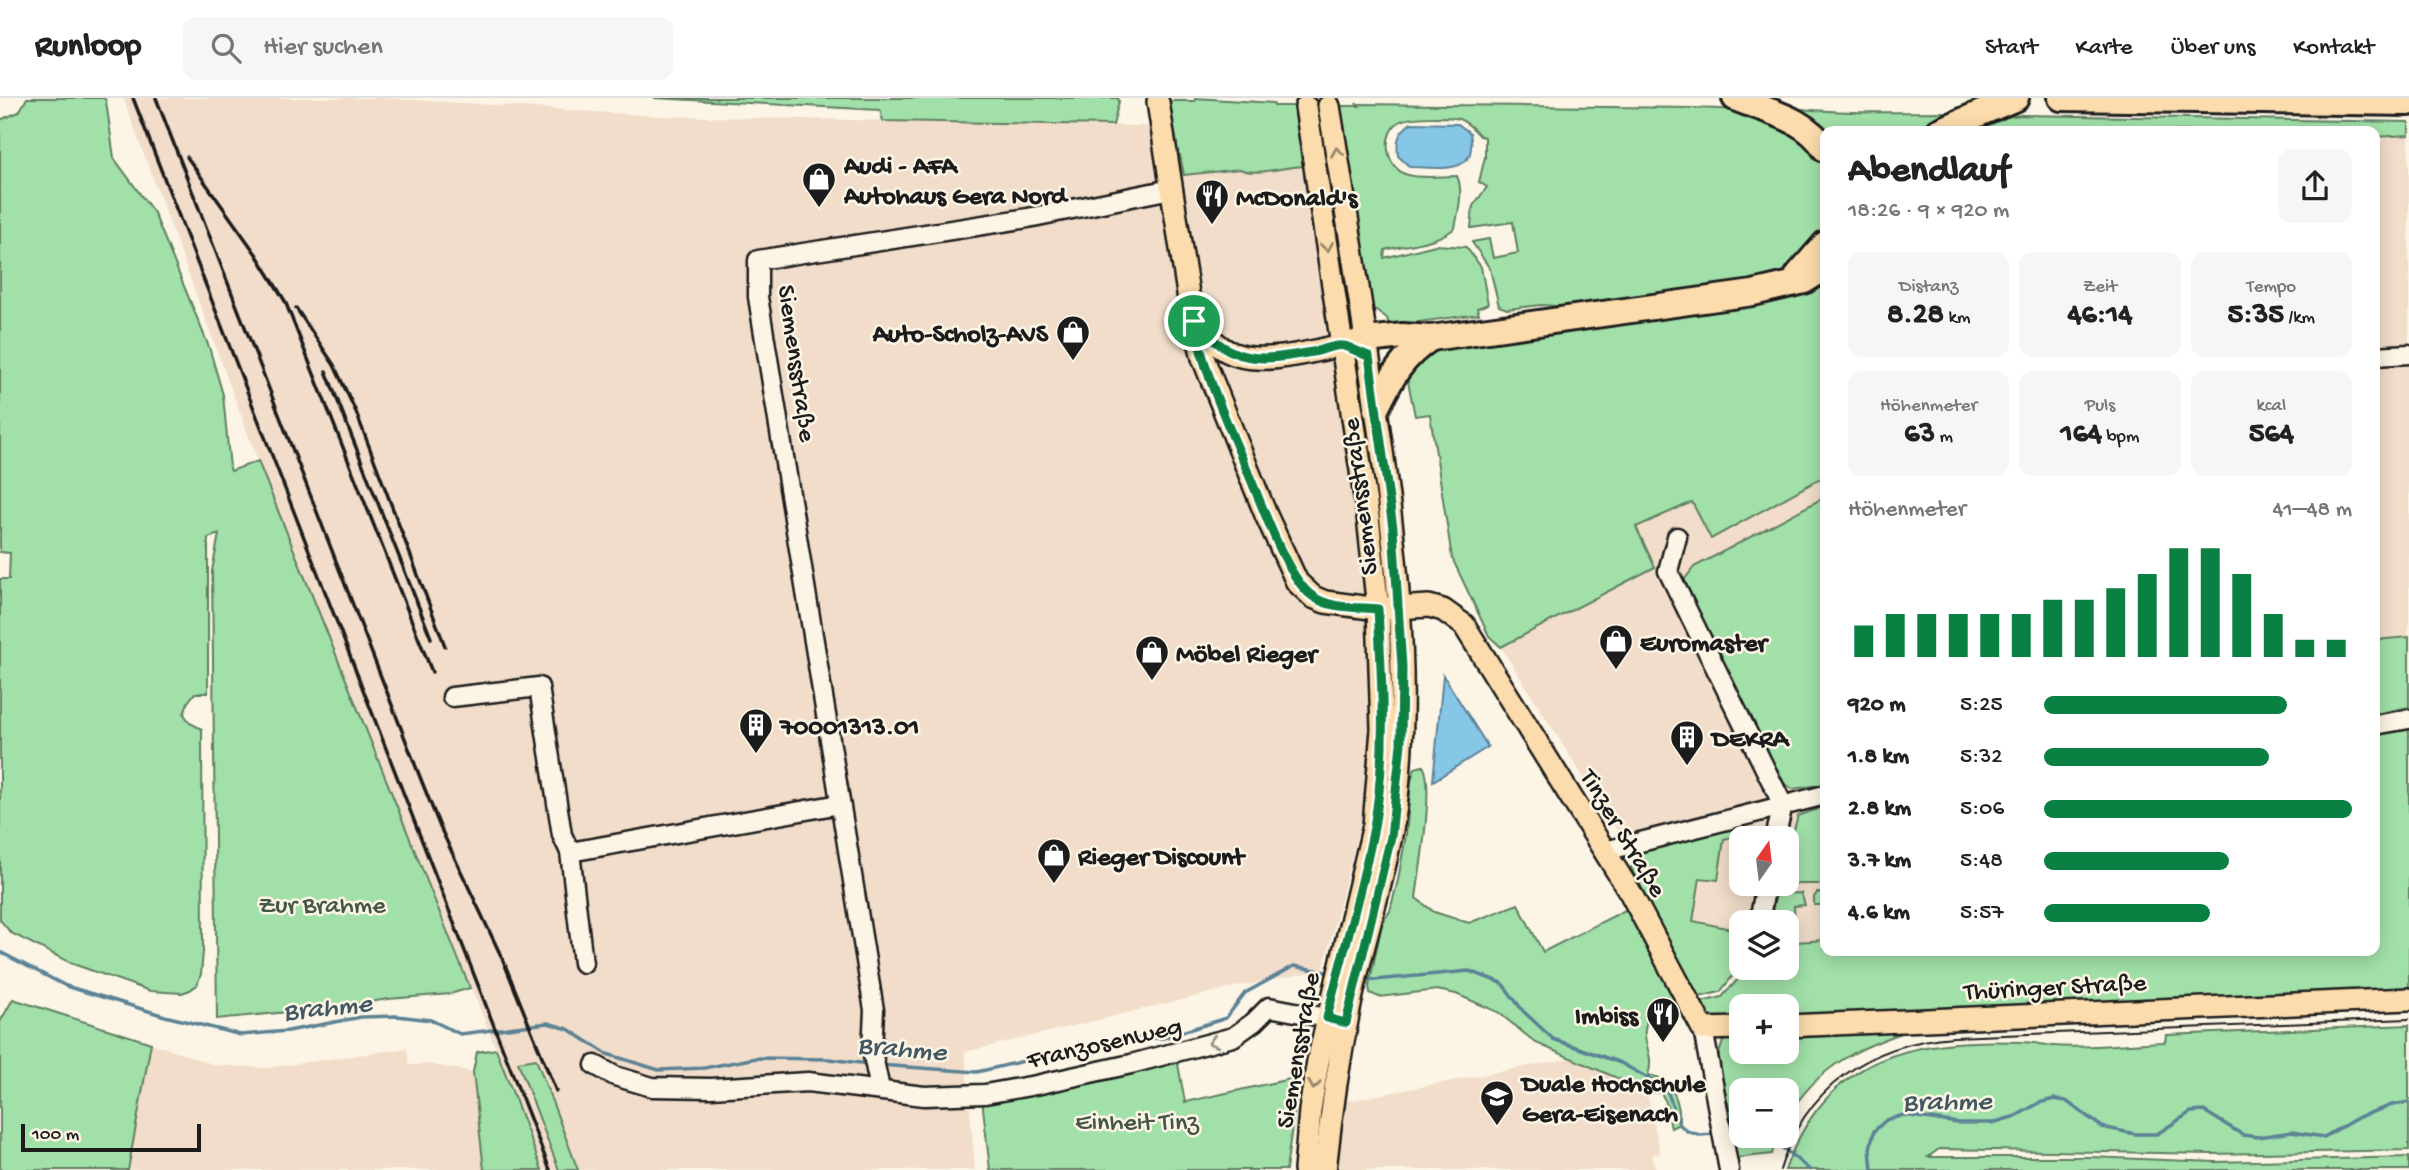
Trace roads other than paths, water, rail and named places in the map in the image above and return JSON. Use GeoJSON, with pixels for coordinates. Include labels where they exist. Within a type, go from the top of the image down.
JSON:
{"type":"FeatureCollection","features":[{"type":"Feature","properties":{"kind":"highway"},"geometry":{"type":"LineString","coordinates":[[1735,98],[1801,124],[1820,140]]}},
{"type":"Feature","properties":{"kind":"highway"},"geometry":{"type":"LineString","coordinates":[[1951,126],[2016,98]]}},
{"type":"Feature","properties":{"kind":"highway"},"geometry":{"type":"LineString","coordinates":[[2061,98],[2409,103]]}},
{"type":"Feature","properties":{"kind":"highway"},"geometry":{"type":"LineString","coordinates":[[1789,284],[1820,250]]}},
{"type":"Feature","properties":{"kind":"highway"},"geometry":{"type":"LineString","coordinates":[[1368,348],[1422,344],[1753,293],[1815,276],[1820,272]]}},
{"type":"Feature","properties":{"kind":"highway"},"geometry":{"type":"LineString","coordinates":[[1376,409],[1396,369],[1422,344]]}},
{"type":"Feature","properties":{"kind":"main road","name":"Siemensstraße"},"geometry":{"type":"LineString","coordinates":[[1158,102],[1188,300],[1203,358],[1254,486],[1297,582],[1313,597],[1325,602],[1388,608]]}},
{"type":"Feature","properties":{"kind":"main road","name":"Siemensstraße"},"geometry":{"type":"LineString","coordinates":[[1329,106],[1368,348],[1393,528],[1397,580],[1388,608]]}},
{"type":"Feature","properties":{"kind":"main road","name":"Siemensstraße"},"geometry":{"type":"LineString","coordinates":[[1305,1170],[1310,1110],[1337,1020],[1351,960],[1379,787],[1388,608],[1361,464],[1306,107]]}},
{"type":"Feature","properties":{"kind":"main road"},"geometry":{"type":"LineString","coordinates":[[1194,321],[1226,350],[1243,357],[1267,358],[1342,345],[1368,348]]}},
{"type":"Feature","properties":{"kind":"main road"},"geometry":{"type":"LineString","coordinates":[[1214,388],[1217,367],[1226,350]]}},
{"type":"Feature","properties":{"kind":"main road","name":"Tinzer Straße"},"geometry":{"type":"LineString","coordinates":[[1397,580],[1429,606],[1451,615],[1470,633],[1630,892],[1703,1029]]}},
{"type":"Feature","properties":{"kind":"main road"},"geometry":{"type":"LineString","coordinates":[[1388,608],[1429,606]]}},
{"type":"Feature","properties":{"kind":"main road","name":"Thüringer Straße"},"geometry":{"type":"LineString","coordinates":[[1799,1025],[2409,999]]}},
{"type":"Feature","properties":{"kind":"main road","name":"Siemensstraße"},"geometry":{"type":"LineString","coordinates":[[1325,1170],[1337,1020]]}},
{"type":"Feature","properties":{"kind":"main road"},"geometry":{"type":"LineString","coordinates":[[1703,1029],[1729,1028]]}},
{"type":"Feature","properties":{"kind":"street","name":"Siemensstraße"},"geometry":{"type":"LineString","coordinates":[[878,1085],[872,1051],[874,1010],[758,297],[758,260],[1028,218],[1171,189]]}},
{"type":"Feature","properties":{"kind":"street"},"geometry":{"type":"LineString","coordinates":[[2380,356],[2409,354]]}},
{"type":"Feature","properties":{"kind":"street"},"geometry":{"type":"LineString","coordinates":[[1676,537],[1668,571],[1783,805],[1777,826]]}},
{"type":"Feature","properties":{"kind":"street"},"geometry":{"type":"LineString","coordinates":[[452,697],[539,687],[562,835],[570,852],[583,962]]}},
{"type":"Feature","properties":{"kind":"street"},"geometry":{"type":"LineString","coordinates":[[2380,724],[2409,719]]}},
{"type":"Feature","properties":{"kind":"street"},"geometry":{"type":"LineString","coordinates":[[1605,851],[1820,796]]}},
{"type":"Feature","properties":{"kind":"street"},"geometry":{"type":"LineString","coordinates":[[570,852],[840,804]]}},
{"type":"Feature","properties":{"kind":"street","name":"Franzosenweg"},"geometry":{"type":"LineString","coordinates":[[595,1065],[615,1076],[652,1087],[711,1088],[808,1082],[878,1085],[924,1096],[976,1094],[1050,1082],[1234,1037],[1269,1007],[1337,1020]]}},
{"type":"Feature","properties":{"kind":"street","name":"Tinzer Straße"},"geometry":{"type":"LineString","coordinates":[[1703,1029],[1729,1170]]}},
{"type":"Feature","properties":{"kind":"water"},"geometry":{"type":"Polygon","coordinates":[[[1411,123],[1458,124],[1470,133],[1469,157],[1463,163],[1445,168],[1410,167],[1398,156],[1397,146],[1403,130],[1411,123]]]}},
{"type":"Feature","properties":{"kind":"water"},"geometry":{"type":"Polygon","coordinates":[[[1443,675],[1488,747],[1433,781],[1443,675]]]}},
{"type":"Feature","properties":{"kind":"waterway","name":"Brahme"},"geometry":{"type":"LineString","coordinates":[[0,952],[66,986],[165,1016],[241,1035],[288,1031],[361,1017],[397,1016],[431,1020],[460,1034],[548,1023],[568,1029],[607,1054],[659,1070],[704,1068],[756,1058],[829,1059],[868,1064]]}},
{"type":"Feature","properties":{"kind":"waterway","name":"Brahme"},"geometry":{"type":"LineString","coordinates":[[879,1065],[977,1072],[1117,1039],[1163,1038],[1226,1018],[1245,993],[1294,966],[1331,973]]}},
{"type":"Feature","properties":{"kind":"waterway","name":"Brahme"},"geometry":{"type":"LineString","coordinates":[[1363,978],[1375,980],[1469,971],[1502,983],[1523,1011],[1553,1039],[1621,1063],[1660,1085],[1668,1093],[1679,1124],[1687,1131],[1699,1135],[1716,1134]]}},
{"type":"Feature","properties":{"kind":"waterway","name":"Brahme"},"geometry":{"type":"LineString","coordinates":[[1872,1170],[1870,1149],[1874,1131],[1886,1120],[1904,1115],[1958,1123],[1992,1123],[2016,1116],[2039,1103],[2054,1099],[2066,1101],[2102,1127],[2135,1134],[2157,1134],[2191,1112],[2204,1111],[2243,1135],[2258,1137],[2292,1132],[2324,1137],[2359,1117],[2409,1102]]}},
{"type":"Feature","properties":{"kind":"waterway","name":"Brahme"},"geometry":{"type":"LineString","coordinates":[[1783,1148],[1810,1170]]}},
{"type":"Feature","properties":{"kind":"tram line"},"geometry":{"type":"LineString","coordinates":[[1780,1170],[1791,1141],[1823,1093],[1868,1060],[1923,1041],[1954,1037],[2409,1019]]}},
{"type":"Feature","properties":{"kind":"railway"},"geometry":{"type":"LineString","coordinates":[[133,98],[550,1170]]}},
{"type":"Feature","properties":{"kind":"railway"},"geometry":{"type":"LineString","coordinates":[[156,98],[440,827],[503,960],[556,1091]]}},
{"type":"Feature","properties":{"kind":"railway"},"geometry":{"type":"LineString","coordinates":[[187,157],[256,254],[285,301],[432,672]]}},
{"type":"Feature","properties":{"kind":"railway"},"geometry":{"type":"LineString","coordinates":[[296,308],[334,365],[356,412],[445,646]]}},
{"type":"Feature","properties":{"kind":"railway"},"geometry":{"type":"LineString","coordinates":[[326,371],[431,638]]}},
{"type":"Feature","properties":{"kind":"place","name":"Audi - AFA Autohaus Gera Nord"},"geometry":{"type":"Point","coordinates":[819,209]}},
{"type":"Feature","properties":{"kind":"place","name":"McDonald's"},"geometry":{"type":"Point","coordinates":[1212,226]}},
{"type":"Feature","properties":{"kind":"place","name":"Auto-Scholz-AVS"},"geometry":{"type":"Point","coordinates":[1073,362]}},
{"type":"Feature","properties":{"kind":"place","name":"Euromaster"},"geometry":{"type":"Point","coordinates":[1616,671]}},
{"type":"Feature","properties":{"kind":"place","name":"Möbel Rieger"},"geometry":{"type":"Point","coordinates":[1152,682]}},
{"type":"Feature","properties":{"kind":"place","name":"70001313.01"},"geometry":{"type":"Point","coordinates":[756,755]}},
{"type":"Feature","properties":{"kind":"place","name":"DEKRA"},"geometry":{"type":"Point","coordinates":[1687,767]}},
{"type":"Feature","properties":{"kind":"place","name":"Rieger Discount"},"geometry":{"type":"Point","coordinates":[1054,885]}},
{"type":"Feature","properties":{"kind":"place","name":"Imbiss"},"geometry":{"type":"Point","coordinates":[1663,1044]}},
{"type":"Feature","properties":{"kind":"place","name":"Duale Hochschule Gera-Eisenach"},"geometry":{"type":"Point","coordinates":[1497,1127]}},
{"type":"Feature","properties":{"kind":"park label","name":"Zur Brahme"},"geometry":{"type":"Point","coordinates":[322,903]}},
{"type":"Feature","properties":{"kind":"park label","name":"Einheit Tinz"},"geometry":{"type":"Point","coordinates":[1137,1120]}}]}
